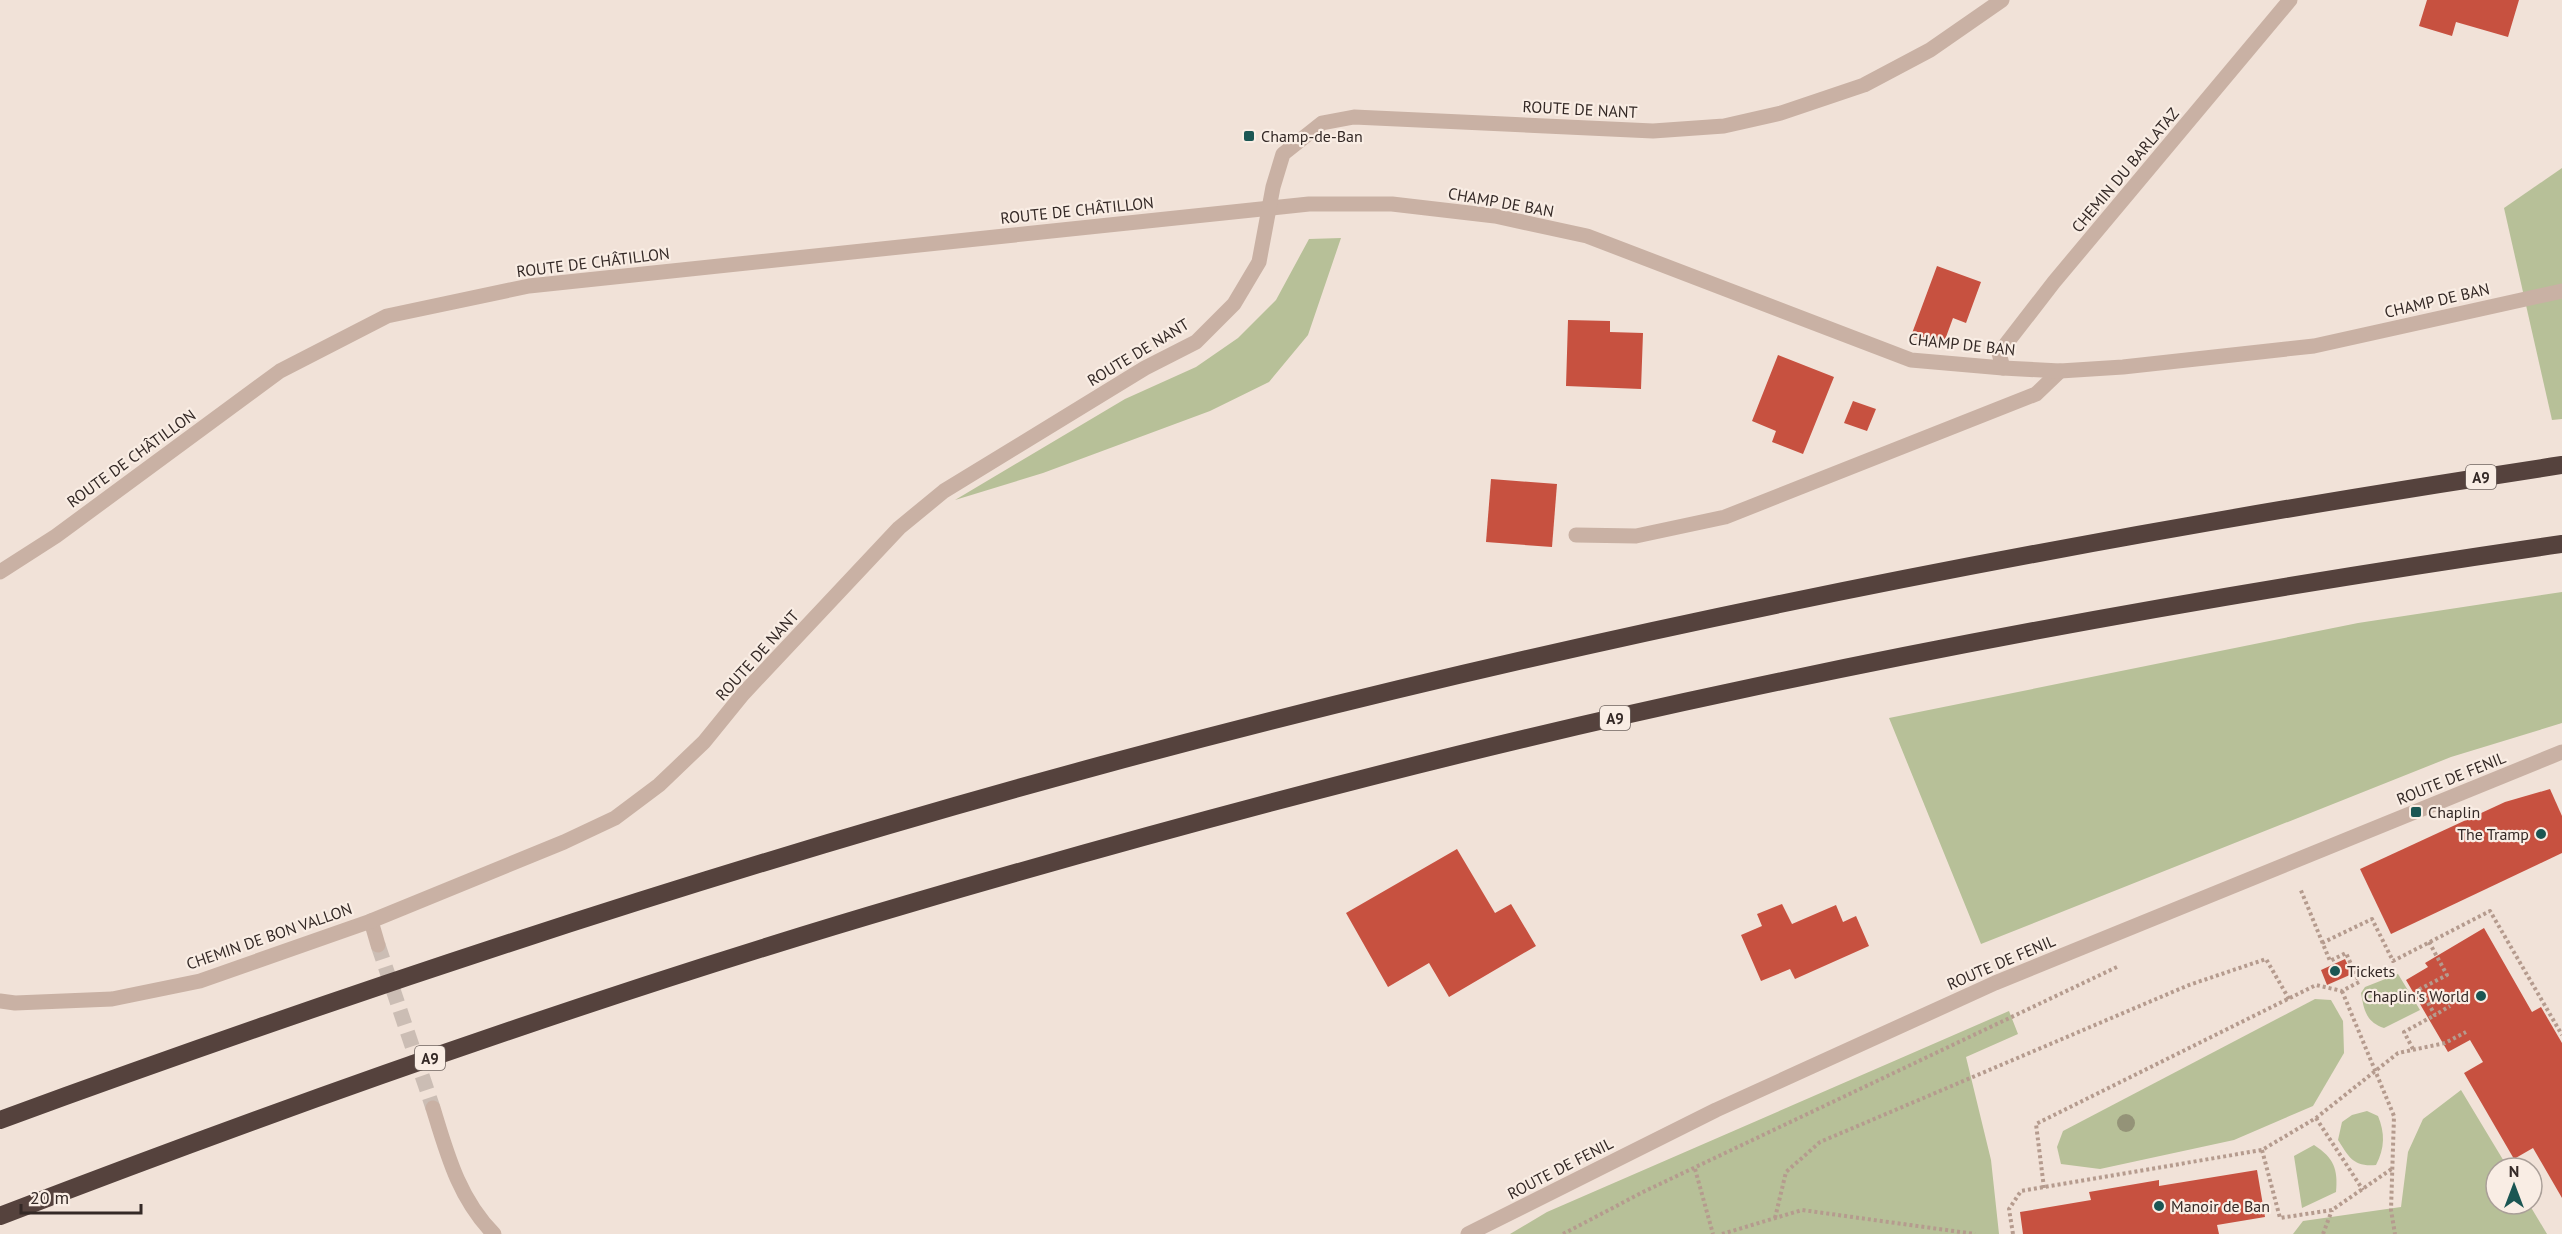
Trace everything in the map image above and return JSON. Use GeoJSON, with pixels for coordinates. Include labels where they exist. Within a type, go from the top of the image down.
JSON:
{"type":"FeatureCollection","features":[{"type":"Feature","properties":{"kind":"highway","name":"A9"},"geometry":{"type":"LineString","coordinates":[[0,1120],[312,1008],[655,895],[888,825],[1128,758],[1543,657],[1893,581],[2389,492],[2562,465]]}},
{"type":"Feature","properties":{"kind":"highway","name":"A9"},"geometry":{"type":"LineString","coordinates":[[0,1216],[177,1148],[343,1088],[686,973],[905,904],[1349,782],[1733,691],[1938,650],[2147,610],[2562,544]]}},
{"type":"Feature","properties":{"kind":"street","name":"ROUTE DE NANT"},"geometry":{"type":"LineString","coordinates":[[371,921],[615,818],[659,785],[704,742],[743,694],[899,528],[944,491],[1145,368],[1196,342],[1234,304],[1259,262],[1268,209],[1283,154],[1322,123],[1354,117],[1653,131],[1724,126],[1781,113],[1864,85],[1930,51],[2002,0]]}},
{"type":"Feature","properties":{"kind":"street","name":"CHEMIN DU BARLATAZ"},"geometry":{"type":"LineString","coordinates":[[2003,368],[1999,352],[2054,282],[2290,0]]}},
{"type":"Feature","properties":{"kind":"street","name":"CHAMP DE BAN"},"geometry":{"type":"LineString","coordinates":[[1268,209],[1309,204],[1392,204],[1495,216],[1587,236],[1911,360],[2003,368],[2060,371],[2122,367],[2314,346],[2562,291]]}},
{"type":"Feature","properties":{"kind":"street","name":"ROUTE DE CHÂTILLON"},"geometry":{"type":"LineString","coordinates":[[0,572],[56,536],[280,371],[387,316],[529,286],[1268,209]]}},
{"type":"Feature","properties":{"kind":"street"},"geometry":{"type":"LineString","coordinates":[[1576,535],[1636,536],[1725,517],[2036,394],[2060,371]]}},
{"type":"Feature","properties":{"kind":"street","name":"ROUTE DE FENIL"},"geometry":{"type":"LineString","coordinates":[[1468,1234],[1716,1110],[1984,988],[2562,752]]}},
{"type":"Feature","properties":{"kind":"street"},"geometry":{"type":"LineString","coordinates":[[371,921],[378,945]]}},
{"type":"Feature","properties":{"kind":"street","name":"CHEMIN DE BON VALLON"},"geometry":{"type":"LineString","coordinates":[[0,1001],[15,1003],[112,999],[201,981],[371,921]]}},
{"type":"Feature","properties":{"kind":"street"},"geometry":{"type":"LineString","coordinates":[[433,1108],[452,1169],[465,1196],[483,1223],[494,1234]]}},
{"type":"Feature","properties":{"kind":"path"},"geometry":{"type":"LineString","coordinates":[[2044,1188],[2036,1124],[2316,985],[2342,991],[2359,982],[2346,953],[2330,960],[2290,862]]}},
{"type":"Feature","properties":{"kind":"path"},"geometry":{"type":"LineString","coordinates":[[2289,893],[2300,889]]}},
{"type":"Feature","properties":{"kind":"path"},"geometry":{"type":"LineString","coordinates":[[2322,943],[2372,919],[2393,961],[2490,911],[2562,1035]]}},
{"type":"Feature","properties":{"kind":"path"},"geometry":{"type":"LineString","coordinates":[[2429,942],[2447,975],[2420,989],[2435,1015]]}},
{"type":"Feature","properties":{"kind":"path"},"geometry":{"type":"LineString","coordinates":[[1775,1218],[1786,1172],[1820,1142],[2178,989],[2266,959],[2289,999]]}},
{"type":"Feature","properties":{"kind":"path"},"geometry":{"type":"LineString","coordinates":[[1563,1234],[1643,1192],[2122,964]]}},
{"type":"Feature","properties":{"kind":"path"},"geometry":{"type":"LineString","coordinates":[[2342,991],[2394,1116],[2391,1210],[2395,1234]]}},
{"type":"Feature","properties":{"kind":"path"},"geometry":{"type":"LineString","coordinates":[[2413,1049],[2404,1032],[2450,1006]]}},
{"type":"Feature","properties":{"kind":"path"},"geometry":{"type":"LineString","coordinates":[[2013,1234],[2008,1209],[2022,1191],[2262,1150],[2316,1118],[2398,1053],[2445,1043],[2466,1032]]}},
{"type":"Feature","properties":{"kind":"path"},"geometry":{"type":"LineString","coordinates":[[2316,1118],[2363,1190]]}},
{"type":"Feature","properties":{"kind":"path"},"geometry":{"type":"LineString","coordinates":[[2262,1150],[2280,1218],[2332,1210],[2393,1168]]}},
{"type":"Feature","properties":{"kind":"path"},"geometry":{"type":"LineString","coordinates":[[1695,1169],[1713,1234]]}},
{"type":"Feature","properties":{"kind":"path"},"geometry":{"type":"LineString","coordinates":[[1722,1234],[1802,1210],[1975,1234]]}},
{"type":"Feature","properties":{"kind":"path"},"geometry":{"type":"LineString","coordinates":[[2323,1234],[2332,1210]]}},
{"type":"Feature","properties":{"kind":"green space"},"geometry":{"type":"Polygon","coordinates":[[[2562,168],[2562,419],[2552,420],[2504,208],[2562,168]]]}},
{"type":"Feature","properties":{"kind":"green space"},"geometry":{"type":"Polygon","coordinates":[[[1341,238],[1308,335],[1269,382],[1210,411],[1043,473],[955,500],[1125,399],[1196,367],[1238,338],[1276,300],[1309,239],[1341,238]]]}},
{"type":"Feature","properties":{"kind":"green space"},"geometry":{"type":"Polygon","coordinates":[[[2562,592],[2562,723],[2451,757],[1981,944],[1889,718],[2358,623],[2562,592]]]}},
{"type":"Feature","properties":{"kind":"green space"},"geometry":{"type":"Polygon","coordinates":[[[2398,974],[2420,1010],[2384,1028],[2373,1022],[2367,1015],[2361,993],[2365,987],[2398,974]]]}},
{"type":"Feature","properties":{"kind":"green space"},"geometry":{"type":"Polygon","coordinates":[[[2315,999],[2331,1000],[2343,1021],[2344,1053],[2313,1106],[2234,1140],[2100,1169],[2061,1164],[2057,1147],[2063,1131],[2315,999]]]}},
{"type":"Feature","properties":{"kind":"green space"},"geometry":{"type":"Polygon","coordinates":[[[2009,1011],[2018,1034],[1966,1057],[1991,1160],[1999,1234],[1510,1234],[1547,1212],[2009,1011]]]}},
{"type":"Feature","properties":{"kind":"green space"},"geometry":{"type":"Polygon","coordinates":[[[2461,1090],[2501,1156],[2484,1156],[2484,1216],[2536,1216],[2547,1234],[2293,1234],[2303,1221],[2401,1207],[2408,1152],[2423,1119],[2461,1090]]]}},
{"type":"Feature","properties":{"kind":"green space"},"geometry":{"type":"Polygon","coordinates":[[[2367,1111],[2378,1116],[2382,1128],[2382,1147],[2376,1165],[2362,1164],[2352,1160],[2338,1140],[2342,1122],[2352,1115],[2367,1111]]]}},
{"type":"Feature","properties":{"kind":"green space"},"geometry":{"type":"Polygon","coordinates":[[[2314,1145],[2326,1155],[2333,1165],[2336,1192],[2302,1208],[2294,1156],[2314,1145]]]}},
{"type":"Feature","properties":{"kind":"building"},"geometry":{"type":"Polygon","coordinates":[[[2427,0],[2519,0],[2508,37],[2456,22],[2452,36],[2419,26],[2427,0]]]}},
{"type":"Feature","properties":{"kind":"building"},"geometry":{"type":"Polygon","coordinates":[[[1937,266],[1981,282],[1966,323],[1953,318],[1942,348],[1911,336],[1937,266]]]}},
{"type":"Feature","properties":{"kind":"building"},"geometry":{"type":"Polygon","coordinates":[[[1568,320],[1610,321],[1610,332],[1643,333],[1641,389],[1566,386],[1568,320]]]}},
{"type":"Feature","properties":{"kind":"building"},"geometry":{"type":"Polygon","coordinates":[[[1778,355],[1834,377],[1803,454],[1772,442],[1776,431],[1752,421],[1778,355]]]}},
{"type":"Feature","properties":{"kind":"building"},"geometry":{"type":"Polygon","coordinates":[[[1853,401],[1876,409],[1867,431],[1844,423],[1853,401]]]}},
{"type":"Feature","properties":{"kind":"building"},"geometry":{"type":"Polygon","coordinates":[[[1491,479],[1557,484],[1552,547],[1486,542],[1491,479]]]}},
{"type":"Feature","properties":{"kind":"building"},"geometry":{"type":"Polygon","coordinates":[[[2550,789],[2562,816],[2562,853],[2391,934],[2360,869],[2505,802],[2550,789]]]}},
{"type":"Feature","properties":{"kind":"building"},"geometry":{"type":"Polygon","coordinates":[[[1457,849],[1495,913],[1511,904],[1536,946],[1449,997],[1429,963],[1388,987],[1346,913],[1457,849]]]}},
{"type":"Feature","properties":{"kind":"building"},"geometry":{"type":"Polygon","coordinates":[[[1782,904],[1792,924],[1836,905],[1843,922],[1856,916],[1869,946],[1795,979],[1790,969],[1761,981],[1741,935],[1762,926],[1757,914],[1782,904]]]}},
{"type":"Feature","properties":{"kind":"building"},"geometry":{"type":"Polygon","coordinates":[[[2484,928],[2532,1012],[2541,1007],[2562,1043],[2562,1198],[2544,1167],[2544,1156],[2538,1156],[2533,1148],[2519,1156],[2512,1156],[2464,1073],[2483,1062],[2470,1040],[2448,1052],[2406,980],[2428,967],[2425,963],[2484,928]]]}},
{"type":"Feature","properties":{"kind":"building"},"geometry":{"type":"Polygon","coordinates":[[[2345,959],[2352,974],[2327,985],[2321,970],[2345,959]]]}},
{"type":"Feature","properties":{"kind":"building","name":"Manoir de Ban"},"geometry":{"type":"Polygon","coordinates":[[[2257,1170],[2265,1217],[2217,1225],[2219,1234],[2023,1234],[2020,1212],[2091,1200],[2089,1192],[2159,1180],[2159,1186],[2257,1170]]]}},
{"type":"Feature","properties":{"kind":"tunnel"},"geometry":{"type":"LineString","coordinates":[[378,945],[433,1108]]}},
{"type":"Feature","properties":{"kind":"place","name":"Champ-de-Ban"},"geometry":{"type":"Point","coordinates":[1249,136]}},
{"type":"Feature","properties":{"kind":"place","name":"Chaplin"},"geometry":{"type":"Point","coordinates":[2416,812]}},
{"type":"Feature","properties":{"kind":"place","name":"The Tramp"},"geometry":{"type":"Point","coordinates":[2541,834]}},
{"type":"Feature","properties":{"kind":"place","name":"Tickets"},"geometry":{"type":"Point","coordinates":[2335,971]}},
{"type":"Feature","properties":{"kind":"place","name":"Chaplin's World"},"geometry":{"type":"Point","coordinates":[2481,996]}},
{"type":"Feature","properties":{"kind":"place","name":"Manoir de Ban"},"geometry":{"type":"Point","coordinates":[2159,1206]}}]}
